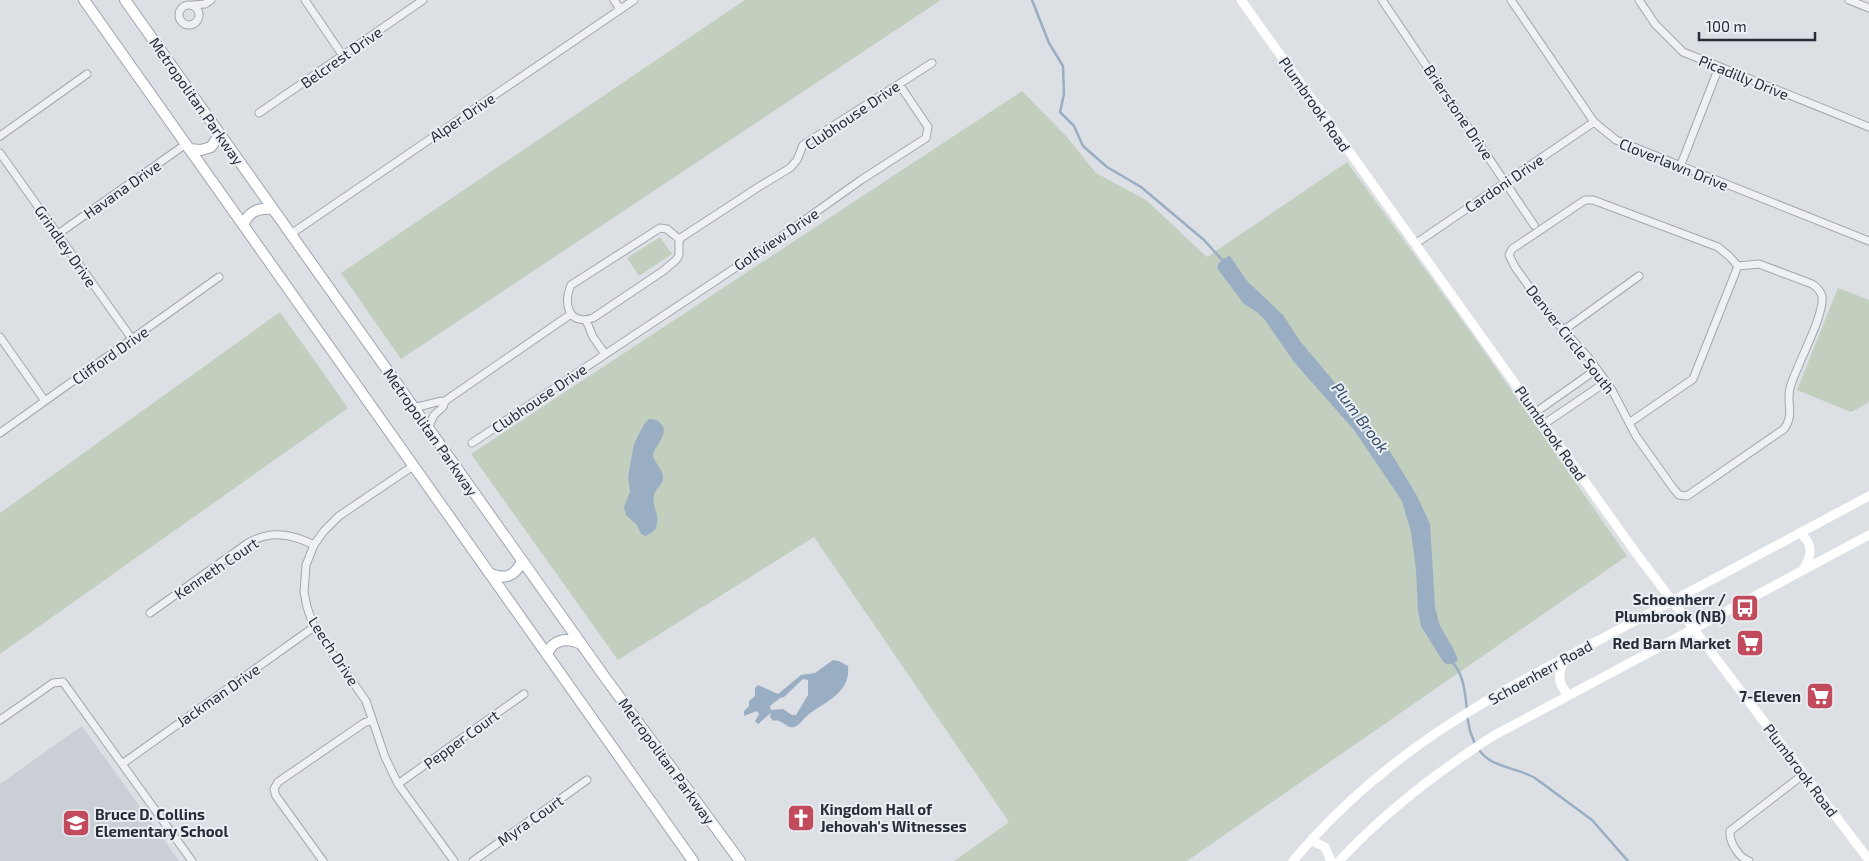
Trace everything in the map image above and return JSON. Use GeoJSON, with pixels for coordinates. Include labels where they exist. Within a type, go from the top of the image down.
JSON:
{"type":"FeatureCollection","features":[{"type":"Feature","properties":{"kind":"main road"},"geometry":{"type":"LineString","coordinates":[[84,0],[694,861]]}},
{"type":"Feature","properties":{"kind":"main road","name":"Metropolitan Parkway"},"geometry":{"type":"LineString","coordinates":[[125,0],[522,561],[740,861]]}},
{"type":"Feature","properties":{"kind":"main road","name":"Plumbrook Road"},"geometry":{"type":"LineString","coordinates":[[1241,0],[1636,553],[1869,860]]}},
{"type":"Feature","properties":{"kind":"main road"},"geometry":{"type":"LineString","coordinates":[[187,146],[201,150],[211,147],[220,134]]}},
{"type":"Feature","properties":{"kind":"main road"},"geometry":{"type":"LineString","coordinates":[[243,225],[252,212],[263,208],[272,209]]}},
{"type":"Feature","properties":{"kind":"main road","name":"Schoenherr Road"},"geometry":{"type":"LineString","coordinates":[[1294,861],[1378,777],[1456,720],[1495,696],[1869,496]]}},
{"type":"Feature","properties":{"kind":"main road"},"geometry":{"type":"LineString","coordinates":[[1799,534],[1806,539],[1811,549],[1809,560],[1803,570]]}},
{"type":"Feature","properties":{"kind":"main road"},"geometry":{"type":"LineString","coordinates":[[1339,861],[1396,806],[1474,748],[1569,694],[1869,534]]}},
{"type":"Feature","properties":{"kind":"main road"},"geometry":{"type":"LineString","coordinates":[[489,573],[500,577],[509,576],[516,571],[522,561]]}},
{"type":"Feature","properties":{"kind":"main road"},"geometry":{"type":"LineString","coordinates":[[548,655],[552,645],[562,640],[574,641],[582,645]]}},
{"type":"Feature","properties":{"kind":"main road"},"geometry":{"type":"LineString","coordinates":[[1566,658],[1560,669],[1559,678],[1563,689],[1569,694]]}},
{"type":"Feature","properties":{"kind":"main road"},"geometry":{"type":"LineString","coordinates":[[1312,841],[1326,847],[1331,861]]}},
{"type":"Feature","properties":{"kind":"street"},"geometry":{"type":"LineString","coordinates":[[305,0],[344,56]]}},
{"type":"Feature","properties":{"kind":"street","name":"Belcrest Drive"},"geometry":{"type":"LineString","coordinates":[[259,113],[423,0]]}},
{"type":"Feature","properties":{"kind":"street"},"geometry":{"type":"LineString","coordinates":[[614,0],[620,9]]}},
{"type":"Feature","properties":{"kind":"street","name":"Alper Drive"},"geometry":{"type":"LineString","coordinates":[[291,234],[634,0]]}},
{"type":"Feature","properties":{"kind":"street","name":"Brierstone Drive"},"geometry":{"type":"LineString","coordinates":[[1382,0],[1534,225]]}},
{"type":"Feature","properties":{"kind":"street","name":"Cloverlawn Drive"},"geometry":{"type":"LineString","coordinates":[[1511,0],[1594,122],[1616,140],[1869,241]]}},
{"type":"Feature","properties":{"kind":"street","name":"Picadilly Drive"},"geometry":{"type":"LineString","coordinates":[[1639,0],[1656,24],[1683,52],[1869,127]]}},
{"type":"Feature","properties":{"kind":"street"},"geometry":{"type":"LineString","coordinates":[[1849,0],[1869,8]]}},
{"type":"Feature","properties":{"kind":"street"},"geometry":{"type":"LineString","coordinates":[[208,2],[194,24],[187,24],[181,21],[180,14],[182,8],[208,2]]}},
{"type":"Feature","properties":{"kind":"street"},"geometry":{"type":"LineString","coordinates":[[192,5],[197,9],[199,16]]}},
{"type":"Feature","properties":{"kind":"street","name":"Clubhouse Drive"},"geometry":{"type":"LineString","coordinates":[[679,239],[790,168],[797,160],[803,145],[932,63]]}},
{"type":"Feature","properties":{"kind":"street"},"geometry":{"type":"LineString","coordinates":[[1680,167],[1719,67]]}},
{"type":"Feature","properties":{"kind":"street"},"geometry":{"type":"LineString","coordinates":[[0,136],[87,74]]}},
{"type":"Feature","properties":{"kind":"street","name":"Golfview Drive"},"geometry":{"type":"LineString","coordinates":[[605,354],[926,138],[928,127],[899,84]]}},
{"type":"Feature","properties":{"kind":"street","name":"Cardoni Drive"},"geometry":{"type":"LineString","coordinates":[[1415,244],[1594,122]]}},
{"type":"Feature","properties":{"kind":"street","name":"Havana Drive"},"geometry":{"type":"LineString","coordinates":[[58,234],[187,146]]}},
{"type":"Feature","properties":{"kind":"street","name":"Grindley Drive"},"geometry":{"type":"LineString","coordinates":[[0,153],[132,339]]}},
{"type":"Feature","properties":{"kind":"street","name":"Denver Circle South"},"geometry":{"type":"LineString","coordinates":[[1586,200],[1593,200],[1718,247],[1738,266],[1759,264],[1812,284],[1820,292],[1822,299],[1820,311],[1791,386],[1789,422],[1784,429],[1682,497],[1673,488],[1629,423],[1616,397],[1597,369],[1564,330],[1549,314],[1509,255],[1512,249],[1586,200]]}},
{"type":"Feature","properties":{"kind":"street"},"geometry":{"type":"LineString","coordinates":[[660,228],[667,229],[679,239],[679,255],[663,271],[592,318],[586,320],[571,314],[567,305],[568,294],[571,285],[578,280],[660,228]]}},
{"type":"Feature","properties":{"kind":"street"},"geometry":{"type":"LineString","coordinates":[[1629,423],[1693,379],[1738,266]]}},
{"type":"Feature","properties":{"kind":"street"},"geometry":{"type":"LineString","coordinates":[[1564,330],[1639,276]]}},
{"type":"Feature","properties":{"kind":"street","name":"Clifford Drive"},"geometry":{"type":"LineString","coordinates":[[0,433],[219,277]]}},
{"type":"Feature","properties":{"kind":"street"},"geometry":{"type":"LineString","coordinates":[[413,407],[428,406],[439,401],[445,401],[571,314]]}},
{"type":"Feature","properties":{"kind":"street"},"geometry":{"type":"LineString","coordinates":[[586,320],[605,354]]}},
{"type":"Feature","properties":{"kind":"street"},"geometry":{"type":"LineString","coordinates":[[0,337],[45,401]]}},
{"type":"Feature","properties":{"kind":"street","name":"Clubhouse Drive"},"geometry":{"type":"LineString","coordinates":[[472,443],[605,354]]}},
{"type":"Feature","properties":{"kind":"street"},"geometry":{"type":"LineString","coordinates":[[1536,412],[1597,369]]}},
{"type":"Feature","properties":{"kind":"street"},"geometry":{"type":"LineString","coordinates":[[1544,424],[1606,382]]}},
{"type":"Feature","properties":{"kind":"street"},"geometry":{"type":"LineString","coordinates":[[428,428],[434,415],[443,407],[445,401]]}},
{"type":"Feature","properties":{"kind":"street","name":"Leech Drive"},"geometry":{"type":"LineString","coordinates":[[413,466],[339,516],[324,531],[314,545],[306,565],[304,586],[307,607],[314,627],[362,694],[385,757],[398,784],[454,861]]}},
{"type":"Feature","properties":{"kind":"street","name":"Kenneth Court"},"geometry":{"type":"LineString","coordinates":[[150,613],[256,539],[270,535],[287,535],[314,545]]}},
{"type":"Feature","properties":{"kind":"street","name":"Jackman Drive"},"geometry":{"type":"LineString","coordinates":[[122,764],[314,627]]}},
{"type":"Feature","properties":{"kind":"street"},"geometry":{"type":"LineString","coordinates":[[0,720],[53,683],[60,681],[66,685],[192,861]]}},
{"type":"Feature","properties":{"kind":"street","name":"Pepper Court"},"geometry":{"type":"LineString","coordinates":[[398,784],[524,694]]}},
{"type":"Feature","properties":{"kind":"street"},"geometry":{"type":"LineString","coordinates":[[323,861],[276,796],[274,789],[278,782],[364,723],[372,720]]}},
{"type":"Feature","properties":{"kind":"street"},"geometry":{"type":"LineString","coordinates":[[1749,861],[1742,857],[1732,843],[1730,834],[1736,826],[1804,774]]}},
{"type":"Feature","properties":{"kind":"street","name":"Myra Court"},"geometry":{"type":"LineString","coordinates":[[472,861],[587,780]]}},
{"type":"Feature","properties":{"kind":"shaded area","name":"Bruce D. Collins Elementary School"},"geometry":{"type":"Polygon","coordinates":[[[82,726],[179,861],[0,861],[0,784],[82,726]]]}},
{"type":"Feature","properties":{"kind":"green space"},"geometry":{"type":"Polygon","coordinates":[[[745,0],[941,0],[401,359],[341,273],[745,0]]]}},
{"type":"Feature","properties":{"kind":"green space"},"geometry":{"type":"Polygon","coordinates":[[[1022,91],[1067,137],[1096,173],[1146,200],[1207,257],[1347,162],[1472,334],[1627,556],[1187,861],[954,861],[1009,822],[814,537],[618,660],[471,454],[1022,91]]]}},
{"type":"Feature","properties":{"kind":"green space"},"geometry":{"type":"Polygon","coordinates":[[[660,237],[672,254],[639,276],[627,258],[660,237]]]}},
{"type":"Feature","properties":{"kind":"green space"},"geometry":{"type":"Polygon","coordinates":[[[1838,288],[1869,300],[1869,400],[1868,403],[1851,412],[1797,390],[1838,288]]]}},
{"type":"Feature","properties":{"kind":"green space"},"geometry":{"type":"Polygon","coordinates":[[[280,312],[348,408],[0,654],[0,513],[280,312]]]}},
{"type":"Feature","properties":{"kind":"water"},"geometry":{"type":"Polygon","coordinates":[[[1230,256],[1247,281],[1283,315],[1300,341],[1372,427],[1391,453],[1417,496],[1430,524],[1435,607],[1440,626],[1458,660],[1455,663],[1444,663],[1421,626],[1418,612],[1416,570],[1411,532],[1402,501],[1354,430],[1294,362],[1265,320],[1257,312],[1244,304],[1217,268],[1222,260],[1230,256]]]}},
{"type":"Feature","properties":{"kind":"water"},"geometry":{"type":"Polygon","coordinates":[[[649,419],[660,423],[664,431],[653,455],[662,471],[663,477],[653,500],[657,525],[655,530],[646,536],[641,534],[637,525],[626,515],[624,507],[630,492],[628,477],[634,444],[643,426],[649,419]]]}},
{"type":"Feature","properties":{"kind":"water"},"geometry":{"type":"Polygon","coordinates":[[[833,660],[848,666],[846,683],[842,689],[796,726],[791,727],[776,720],[773,721],[770,717],[771,713],[758,724],[755,721],[759,714],[757,711],[744,716],[744,711],[749,706],[749,701],[755,696],[755,688],[758,685],[778,694],[801,675],[815,673],[833,660]],[[803,679],[784,697],[770,706],[771,710],[783,709],[792,715],[796,715],[808,695],[808,680],[803,679]]]}},
{"type":"Feature","properties":{"kind":"waterway","name":"Plum Brook"},"geometry":{"type":"LineString","coordinates":[[1032,0],[1049,43],[1063,66],[1064,94],[1060,112],[1074,126],[1083,146],[1107,167],[1141,187],[1204,240],[1223,261]]}},
{"type":"Feature","properties":{"kind":"waterway","name":"Plum Brook"},"geometry":{"type":"LineString","coordinates":[[1452,662],[1461,678],[1465,691],[1467,710]]}},
{"type":"Feature","properties":{"kind":"waterway","name":"Plum Brook"},"geometry":{"type":"LineString","coordinates":[[1467,716],[1475,744]]}},
{"type":"Feature","properties":{"kind":"waterway","name":"Plum Brook"},"geometry":{"type":"LineString","coordinates":[[1478,748],[1489,760],[1535,778],[1592,820],[1628,861]]}},
{"type":"Feature","properties":{"kind":"place","name":"Schoenherr / Plumbrook (NB)"},"geometry":{"type":"Point","coordinates":[1745,608]}},
{"type":"Feature","properties":{"kind":"place","name":"Red Barn Market"},"geometry":{"type":"Point","coordinates":[1750,643]}},
{"type":"Feature","properties":{"kind":"place","name":"7-Eleven"},"geometry":{"type":"Point","coordinates":[1820,696]}},
{"type":"Feature","properties":{"kind":"place","name":"Kingdom Hall of Jehovah's Witnesses"},"geometry":{"type":"Point","coordinates":[801,818]}},
{"type":"Feature","properties":{"kind":"place","name":"Bruce D. Collins Elementary School"},"geometry":{"type":"Point","coordinates":[76,823]}}]}
